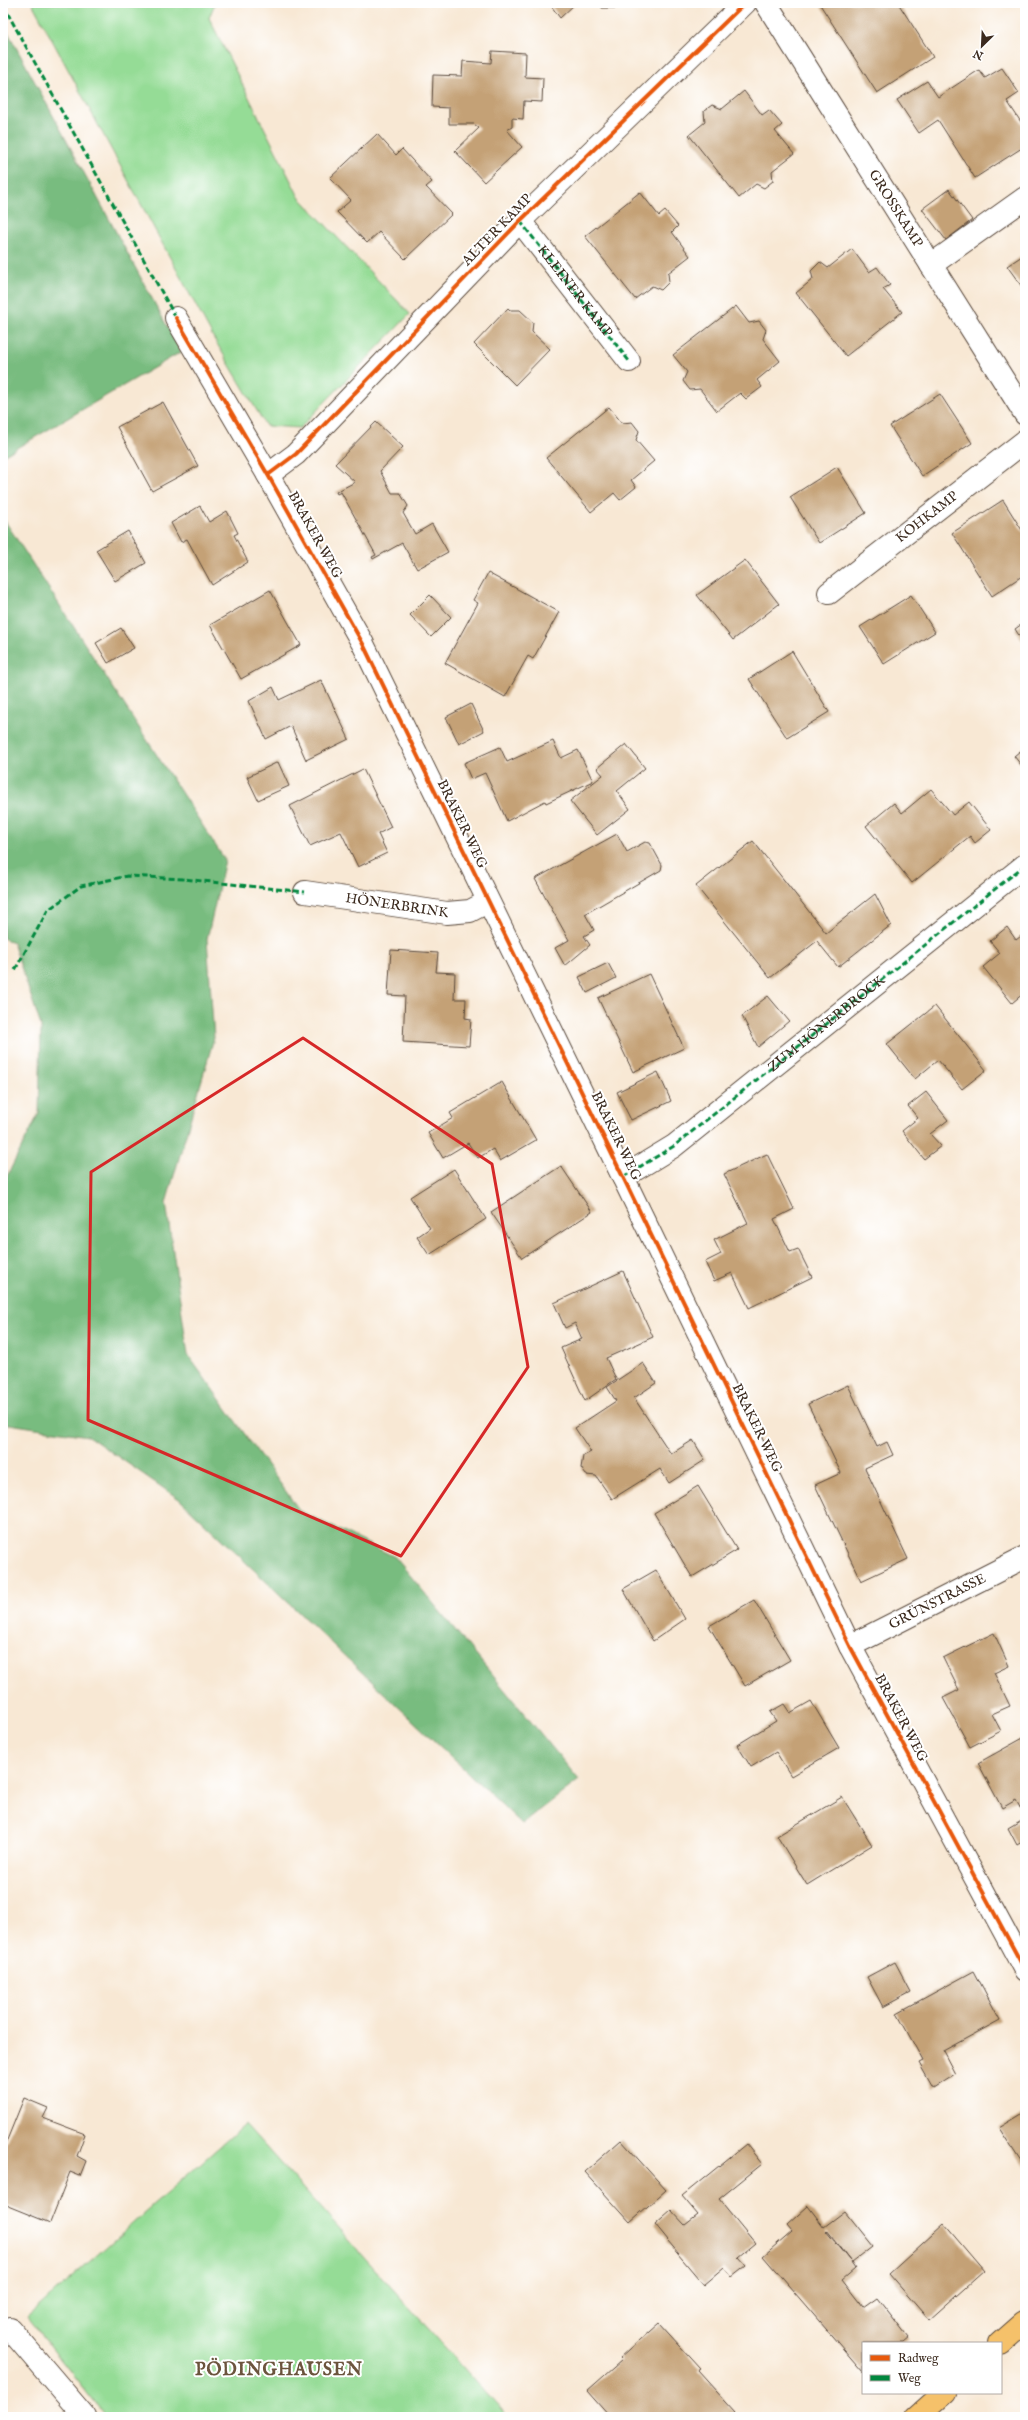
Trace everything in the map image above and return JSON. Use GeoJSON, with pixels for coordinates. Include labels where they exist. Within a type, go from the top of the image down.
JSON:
{"type":"FeatureCollection","features":[{"type":"Feature","properties":{"kind":"main road"},"geometry":{"type":"LineString","coordinates":[[1001,2342],[1025,2321]]}},
{"type":"Feature","properties":{"kind":"main road"},"geometry":{"type":"LineString","coordinates":[[917,2417],[943,2394]]}},
{"type":"Feature","properties":{"kind":"street","name":"ALTER KAMP"},"geometry":{"type":"LineString","coordinates":[[268,475],[296,454],[520,221],[745,3]]}},
{"type":"Feature","properties":{"kind":"street","name":"GROSSKAMP"},"geometry":{"type":"LineString","coordinates":[[766,3],[1025,414]]}},
{"type":"Feature","properties":{"kind":"street"},"geometry":{"type":"LineString","coordinates":[[931,265],[1025,198]]}},
{"type":"Feature","properties":{"kind":"street","name":"KLEINER KAMP"},"geometry":{"type":"LineString","coordinates":[[520,221],[629,361]]}},
{"type":"Feature","properties":{"kind":"street","name":"BRAKER WEG"},"geometry":{"type":"LineString","coordinates":[[176,318],[268,475],[362,644],[487,902],[623,1177],[850,1646],[1025,1970]]}},
{"type":"Feature","properties":{"kind":"street","name":"KOHKAMP"},"geometry":{"type":"LineString","coordinates":[[830,593],[1025,441]]}},
{"type":"Feature","properties":{"kind":"street","name":"ZUM HÖNERBROCK"},"geometry":{"type":"LineString","coordinates":[[623,1177],[674,1146],[1025,865]]}},
{"type":"Feature","properties":{"kind":"street","name":"HÖNERBRINK"},"geometry":{"type":"LineString","coordinates":[[305,892],[447,913],[470,911],[487,902]]}},
{"type":"Feature","properties":{"kind":"street","name":"GRÜNSTRASSE"},"geometry":{"type":"LineString","coordinates":[[850,1646],[1025,1557]]}},
{"type":"Feature","properties":{"kind":"street"},"geometry":{"type":"LineString","coordinates":[[10,2329],[85,2417]]}},
{"type":"Feature","properties":{"kind":"highlighted area"},"geometry":{"type":"Polygon","coordinates":[[[303,1038],[492,1164],[528,1367],[401,1556],[88,1420],[91,1172],[303,1038]]]}},
{"type":"Feature","properties":{"kind":"green space"},"geometry":{"type":"Polygon","coordinates":[[[32,3],[215,3],[209,18],[299,197],[410,314],[300,428],[266,426],[213,337],[32,3]]]}},
{"type":"Feature","properties":{"kind":"green space"},"geometry":{"type":"Polygon","coordinates":[[[3,23],[181,352],[3,456],[3,23]]]}},
{"type":"Feature","properties":{"kind":"green space"},"geometry":{"type":"Polygon","coordinates":[[[3,518],[225,860],[207,939],[214,1038],[166,1203],[188,1355],[300,1511],[395,1557],[579,1780],[522,1824],[179,1499],[88,1436],[3,1423],[3,1184],[39,1113],[41,1026],[13,943],[3,938],[3,518]]]}},
{"type":"Feature","properties":{"kind":"green space"},"geometry":{"type":"Polygon","coordinates":[[[245,2124],[507,2417],[106,2417],[27,2317],[245,2124]]]}},
{"type":"Feature","properties":{"kind":"building"},"geometry":{"type":"Polygon","coordinates":[[[549,3],[576,3],[560,18],[549,3]]]}},
{"type":"Feature","properties":{"kind":"building"},"geometry":{"type":"Polygon","coordinates":[[[597,3],[630,3],[624,8],[602,8],[597,3]]]}},
{"type":"Feature","properties":{"kind":"building"},"geometry":{"type":"Polygon","coordinates":[[[819,3],[898,3],[933,57],[877,93],[819,3]]]}},
{"type":"Feature","properties":{"kind":"building"},"geometry":{"type":"Polygon","coordinates":[[[492,51],[526,53],[525,77],[543,78],[542,102],[524,101],[523,119],[512,118],[512,127],[507,130],[522,147],[484,182],[455,151],[479,128],[474,124],[449,124],[449,108],[432,107],[433,75],[462,76],[463,61],[491,63],[492,51]]]}},
{"type":"Feature","properties":{"kind":"building"},"geometry":{"type":"Polygon","coordinates":[[[1002,68],[1019,93],[1007,101],[1025,128],[1025,146],[975,178],[938,120],[919,133],[897,100],[927,81],[938,97],[979,70],[985,78],[1002,68]]]}},
{"type":"Feature","properties":{"kind":"building"},"geometry":{"type":"Polygon","coordinates":[[[744,91],[762,115],[769,110],[782,125],[775,131],[794,154],[772,171],[773,181],[764,188],[756,184],[739,198],[689,135],[705,122],[704,111],[712,105],[722,109],[744,91]]]}},
{"type":"Feature","properties":{"kind":"building"},"geometry":{"type":"Polygon","coordinates":[[[377,134],[396,155],[402,149],[432,182],[426,187],[452,214],[405,259],[379,232],[367,243],[337,212],[351,200],[330,178],[377,134]]]}},
{"type":"Feature","properties":{"kind":"building"},"geometry":{"type":"Polygon","coordinates":[[[949,189],[972,220],[946,240],[922,209],[949,189]]]}},
{"type":"Feature","properties":{"kind":"building"},"geometry":{"type":"Polygon","coordinates":[[[640,192],[659,216],[665,211],[678,226],[672,232],[690,256],[668,273],[669,282],[661,290],[652,286],[635,299],[585,236],[640,192]]]}},
{"type":"Feature","properties":{"kind":"building"},"geometry":{"type":"Polygon","coordinates":[[[852,249],[869,272],[877,267],[890,285],[883,289],[902,312],[846,356],[796,293],[813,279],[811,271],[820,262],[828,268],[852,249]]]}},
{"type":"Feature","properties":{"kind":"building"},"geometry":{"type":"Polygon","coordinates":[[[1025,254],[1025,291],[1007,266],[1025,254]]]}},
{"type":"Feature","properties":{"kind":"building"},"geometry":{"type":"Polygon","coordinates":[[[736,306],[749,323],[759,321],[766,330],[763,339],[780,361],[757,380],[762,387],[746,399],[740,393],[717,411],[700,389],[690,390],[683,381],[687,372],[673,355],[736,306]]]}},
{"type":"Feature","properties":{"kind":"building"},"geometry":{"type":"Polygon","coordinates":[[[508,308],[510,310],[520,310],[533,322],[532,332],[550,349],[515,385],[474,344],[508,308]]]}},
{"type":"Feature","properties":{"kind":"building"},"geometry":{"type":"Polygon","coordinates":[[[940,394],[972,443],[922,476],[890,426],[940,394]]]}},
{"type":"Feature","properties":{"kind":"building"},"geometry":{"type":"Polygon","coordinates":[[[163,402],[198,466],[152,491],[117,427],[163,402]]]}},
{"type":"Feature","properties":{"kind":"building"},"geometry":{"type":"Polygon","coordinates":[[[609,407],[622,423],[632,422],[639,431],[636,440],[654,461],[631,480],[636,487],[620,500],[614,493],[591,512],[546,458],[609,407]]]}},
{"type":"Feature","properties":{"kind":"building"},"geometry":{"type":"Polygon","coordinates":[[[376,422],[403,447],[380,471],[392,493],[400,493],[408,506],[403,513],[415,534],[432,524],[448,552],[417,569],[402,543],[373,559],[372,557],[376,555],[341,492],[337,494],[336,492],[355,482],[335,464],[376,422]]]}},
{"type":"Feature","properties":{"kind":"building"},"geometry":{"type":"Polygon","coordinates":[[[837,467],[866,513],[819,543],[790,497],[837,467]]]}},
{"type":"Feature","properties":{"kind":"building"},"geometry":{"type":"Polygon","coordinates":[[[1003,500],[1025,535],[1025,574],[992,596],[952,533],[1003,500]]]}},
{"type":"Feature","properties":{"kind":"building"},"geometry":{"type":"Polygon","coordinates":[[[200,506],[209,522],[227,511],[238,533],[234,535],[248,562],[212,585],[187,539],[181,542],[171,523],[200,506]]]}},
{"type":"Feature","properties":{"kind":"building"},"geometry":{"type":"Polygon","coordinates":[[[128,531],[146,563],[115,581],[96,550],[128,531]]]}},
{"type":"Feature","properties":{"kind":"building"},"geometry":{"type":"Polygon","coordinates":[[[745,560],[779,604],[733,640],[697,595],[745,560]]]}},
{"type":"Feature","properties":{"kind":"building"},"geometry":{"type":"Polygon","coordinates":[[[488,573],[559,612],[533,659],[528,656],[505,697],[445,663],[478,603],[473,600],[488,573]]]}},
{"type":"Feature","properties":{"kind":"building"},"geometry":{"type":"Polygon","coordinates":[[[270,590],[301,645],[241,679],[210,625],[270,590]]]}},
{"type":"Feature","properties":{"kind":"building"},"geometry":{"type":"Polygon","coordinates":[[[430,595],[451,617],[431,637],[410,615],[430,595]]]}},
{"type":"Feature","properties":{"kind":"building"},"geometry":{"type":"Polygon","coordinates":[[[911,595],[935,632],[884,664],[860,627],[911,595]]]}},
{"type":"Feature","properties":{"kind":"building"},"geometry":{"type":"Polygon","coordinates":[[[1025,622],[1025,645],[1015,629],[1025,622]]]}},
{"type":"Feature","properties":{"kind":"building"},"geometry":{"type":"Polygon","coordinates":[[[121,628],[134,648],[108,663],[96,643],[121,628]]]}},
{"type":"Feature","properties":{"kind":"building"},"geometry":{"type":"Polygon","coordinates":[[[792,651],[829,712],[787,738],[749,679],[792,651]]]}},
{"type":"Feature","properties":{"kind":"building"},"geometry":{"type":"Polygon","coordinates":[[[321,680],[349,739],[306,760],[291,726],[266,739],[249,701],[273,687],[279,700],[321,680]]]}},
{"type":"Feature","properties":{"kind":"building"},"geometry":{"type":"Polygon","coordinates":[[[471,704],[484,731],[459,744],[446,717],[471,704]]]}},
{"type":"Feature","properties":{"kind":"building"},"geometry":{"type":"Polygon","coordinates":[[[553,741],[561,758],[578,750],[593,781],[546,803],[545,801],[507,821],[485,773],[471,779],[464,763],[500,747],[507,762],[553,741]]]}},
{"type":"Feature","properties":{"kind":"building"},"geometry":{"type":"Polygon","coordinates":[[[626,744],[645,768],[617,791],[630,809],[597,835],[570,801],[603,775],[597,768],[626,744]]]}},
{"type":"Feature","properties":{"kind":"building"},"geometry":{"type":"Polygon","coordinates":[[[1025,747],[1025,770],[1014,756],[1025,747]]]}},
{"type":"Feature","properties":{"kind":"building"},"geometry":{"type":"Polygon","coordinates":[[[278,762],[289,786],[258,800],[247,777],[278,762]]]}},
{"type":"Feature","properties":{"kind":"building"},"geometry":{"type":"Polygon","coordinates":[[[363,769],[391,827],[378,834],[387,853],[358,867],[341,832],[310,846],[290,806],[363,769]]]}},
{"type":"Feature","properties":{"kind":"building"},"geometry":{"type":"Polygon","coordinates":[[[931,789],[953,815],[969,802],[991,830],[975,843],[970,836],[912,883],[866,826],[894,803],[902,813],[931,789]]]}},
{"type":"Feature","properties":{"kind":"building"},"geometry":{"type":"Polygon","coordinates":[[[617,834],[627,852],[645,842],[650,843],[662,865],[661,870],[585,914],[594,930],[584,936],[590,945],[565,966],[555,948],[569,940],[535,879],[617,834]]]}},
{"type":"Feature","properties":{"kind":"building"},"geometry":{"type":"Polygon","coordinates":[[[753,841],[826,933],[875,894],[891,925],[838,967],[817,941],[770,978],[696,886],[753,841]]]}},
{"type":"Feature","properties":{"kind":"building"},"geometry":{"type":"Polygon","coordinates":[[[1007,927],[1016,940],[1025,933],[1025,992],[1012,1003],[983,967],[1000,953],[990,941],[1007,927]]]}},
{"type":"Feature","properties":{"kind":"building"},"geometry":{"type":"Polygon","coordinates":[[[391,950],[438,953],[436,972],[455,973],[454,999],[466,999],[465,1018],[471,1019],[469,1046],[403,1042],[405,996],[388,995],[391,950]]]}},
{"type":"Feature","properties":{"kind":"building"},"geometry":{"type":"Polygon","coordinates":[[[608,963],[616,978],[587,993],[579,977],[608,963]]]}},
{"type":"Feature","properties":{"kind":"building"},"geometry":{"type":"Polygon","coordinates":[[[649,974],[684,1048],[633,1072],[598,998],[649,974]]]}},
{"type":"Feature","properties":{"kind":"building"},"geometry":{"type":"Polygon","coordinates":[[[768,996],[789,1021],[758,1047],[742,1016],[768,996]]]}},
{"type":"Feature","properties":{"kind":"building"},"geometry":{"type":"Polygon","coordinates":[[[935,1006],[986,1070],[962,1089],[938,1060],[915,1079],[887,1044],[935,1006]]]}},
{"type":"Feature","properties":{"kind":"building"},"geometry":{"type":"Polygon","coordinates":[[[658,1072],[671,1101],[631,1120],[617,1092],[658,1072]]]}},
{"type":"Feature","properties":{"kind":"building"},"geometry":{"type":"Polygon","coordinates":[[[502,1082],[536,1140],[500,1161],[493,1149],[478,1158],[468,1143],[443,1158],[428,1133],[453,1118],[450,1113],[502,1082]]]}},
{"type":"Feature","properties":{"kind":"building"},"geometry":{"type":"Polygon","coordinates":[[[926,1092],[948,1120],[930,1134],[941,1146],[924,1159],[902,1131],[918,1118],[908,1106],[926,1092]]]}},
{"type":"Feature","properties":{"kind":"building"},"geometry":{"type":"Polygon","coordinates":[[[767,1154],[794,1209],[774,1219],[790,1252],[798,1249],[812,1277],[749,1308],[732,1273],[714,1281],[705,1262],[721,1254],[714,1240],[748,1223],[724,1174],[767,1154]]]}},
{"type":"Feature","properties":{"kind":"building"},"geometry":{"type":"Polygon","coordinates":[[[561,1166],[592,1212],[522,1258],[491,1212],[561,1166]]]}},
{"type":"Feature","properties":{"kind":"building"},"geometry":{"type":"Polygon","coordinates":[[[454,1169],[486,1219],[429,1255],[417,1237],[430,1228],[410,1197],[454,1169]]]}},
{"type":"Feature","properties":{"kind":"building"},"geometry":{"type":"Polygon","coordinates":[[[623,1271],[653,1337],[606,1358],[616,1379],[585,1401],[561,1348],[582,1339],[575,1323],[565,1328],[554,1303],[623,1271]]]}},
{"type":"Feature","properties":{"kind":"building"},"geometry":{"type":"Polygon","coordinates":[[[643,1363],[656,1383],[634,1398],[671,1454],[693,1440],[705,1460],[669,1483],[660,1469],[612,1499],[596,1476],[586,1475],[581,1468],[583,1456],[591,1452],[575,1428],[616,1401],[607,1387],[643,1363]]]}},
{"type":"Feature","properties":{"kind":"building"},"geometry":{"type":"Polygon","coordinates":[[[848,1385],[877,1447],[887,1442],[893,1455],[865,1468],[908,1559],[861,1581],[815,1485],[841,1473],[808,1404],[848,1385]]]}},
{"type":"Feature","properties":{"kind":"building"},"geometry":{"type":"Polygon","coordinates":[[[698,1486],[737,1550],[692,1577],[654,1513],[698,1486]]]}},
{"type":"Feature","properties":{"kind":"building"},"geometry":{"type":"Polygon","coordinates":[[[656,1570],[685,1619],[653,1641],[623,1589],[656,1570]]]}},
{"type":"Feature","properties":{"kind":"building"},"geometry":{"type":"Polygon","coordinates":[[[754,1600],[790,1660],[745,1686],[709,1626],[754,1600]]]}},
{"type":"Feature","properties":{"kind":"building"},"geometry":{"type":"Polygon","coordinates":[[[994,1633],[1009,1666],[994,1673],[1010,1706],[992,1714],[1001,1731],[970,1747],[943,1698],[959,1690],[943,1658],[994,1633]]]}},
{"type":"Feature","properties":{"kind":"building"},"geometry":{"type":"Polygon","coordinates":[[[811,1701],[839,1748],[791,1776],[776,1752],[751,1767],[737,1745],[776,1721],[770,1712],[784,1704],[790,1713],[811,1701]]]}},
{"type":"Feature","properties":{"kind":"building"},"geometry":{"type":"Polygon","coordinates":[[[1025,1737],[1025,1817],[1016,1800],[1002,1808],[978,1763],[1025,1737]]]}},
{"type":"Feature","properties":{"kind":"building"},"geometry":{"type":"Polygon","coordinates":[[[842,1797],[872,1845],[807,1885],[777,1836],[842,1797]]]}},
{"type":"Feature","properties":{"kind":"building"},"geometry":{"type":"Polygon","coordinates":[[[1025,1818],[1025,1840],[1017,1845],[1008,1828],[1025,1818]]]}},
{"type":"Feature","properties":{"kind":"building"},"geometry":{"type":"Polygon","coordinates":[[[895,1962],[911,1992],[883,2007],[867,1977],[895,1962]]]}},
{"type":"Feature","properties":{"kind":"building"},"geometry":{"type":"Polygon","coordinates":[[[974,1971],[1000,2020],[943,2051],[955,2074],[933,2088],[919,2063],[923,2061],[897,2013],[974,1971]]]}},
{"type":"Feature","properties":{"kind":"building"},"geometry":{"type":"Polygon","coordinates":[[[24,2098],[48,2108],[43,2118],[85,2134],[77,2156],[86,2161],[80,2176],[70,2172],[50,2223],[3,2204],[3,2144],[5,2145],[24,2098]]]}},
{"type":"Feature","properties":{"kind":"building"},"geometry":{"type":"Polygon","coordinates":[[[1025,2112],[1025,2168],[999,2128],[1025,2112]]]}},
{"type":"Feature","properties":{"kind":"building"},"geometry":{"type":"Polygon","coordinates":[[[621,2140],[666,2190],[630,2222],[585,2172],[621,2140]]]}},
{"type":"Feature","properties":{"kind":"building"},"geometry":{"type":"Polygon","coordinates":[[[746,2144],[762,2164],[719,2199],[755,2243],[738,2257],[746,2266],[732,2277],[724,2268],[704,2285],[667,2241],[668,2240],[655,2224],[671,2210],[685,2225],[698,2215],[682,2196],[746,2144]]]}},
{"type":"Feature","properties":{"kind":"building"},"geometry":{"type":"Polygon","coordinates":[[[808,2206],[824,2227],[845,2211],[873,2246],[851,2263],[855,2269],[842,2280],[863,2307],[877,2297],[909,2338],[904,2342],[862,2342],[862,2371],[763,2256],[792,2231],[787,2225],[808,2206]],[[827,2231],[826,2232],[850,2261],[827,2231]]]}},
{"type":"Feature","properties":{"kind":"building"},"geometry":{"type":"Polygon","coordinates":[[[944,2224],[984,2271],[929,2320],[889,2274],[944,2224]]]}},
{"type":"Feature","properties":{"kind":"building"},"geometry":{"type":"Polygon","coordinates":[[[659,2323],[701,2369],[698,2371],[735,2412],[729,2417],[610,2417],[587,2391],[622,2360],[620,2358],[659,2323]]]}},
{"type":"Feature","properties":{"kind":"building"},"geometry":{"type":"Polygon","coordinates":[[[3,2411],[8,2417],[3,2417],[3,2411]]]}},
{"type":"Feature","properties":{"kind":"marked path"},"geometry":{"type":"LineString","coordinates":[[3,5],[176,318]]}},
{"type":"Feature","properties":{"kind":"marked path"},"geometry":{"type":"LineString","coordinates":[[520,221],[629,361]]}},
{"type":"Feature","properties":{"kind":"marked path"},"geometry":{"type":"LineString","coordinates":[[623,1177],[674,1146],[1025,865]]}},
{"type":"Feature","properties":{"kind":"marked path"},"geometry":{"type":"LineString","coordinates":[[15,970],[48,910],[81,886],[127,876],[184,879],[305,892]]}},
{"type":"Feature","properties":{"kind":"cycle path"},"geometry":{"type":"LineString","coordinates":[[268,475],[296,454],[520,221],[745,3]]}},
{"type":"Feature","properties":{"kind":"cycle path"},"geometry":{"type":"LineString","coordinates":[[176,318],[268,475],[363,644],[850,1646],[1025,1970]]}},
{"type":"Feature","properties":{"kind":"district","name":"PÖDINGHAUSEN"},"geometry":{"type":"Point","coordinates":[279,2370]}}]}
